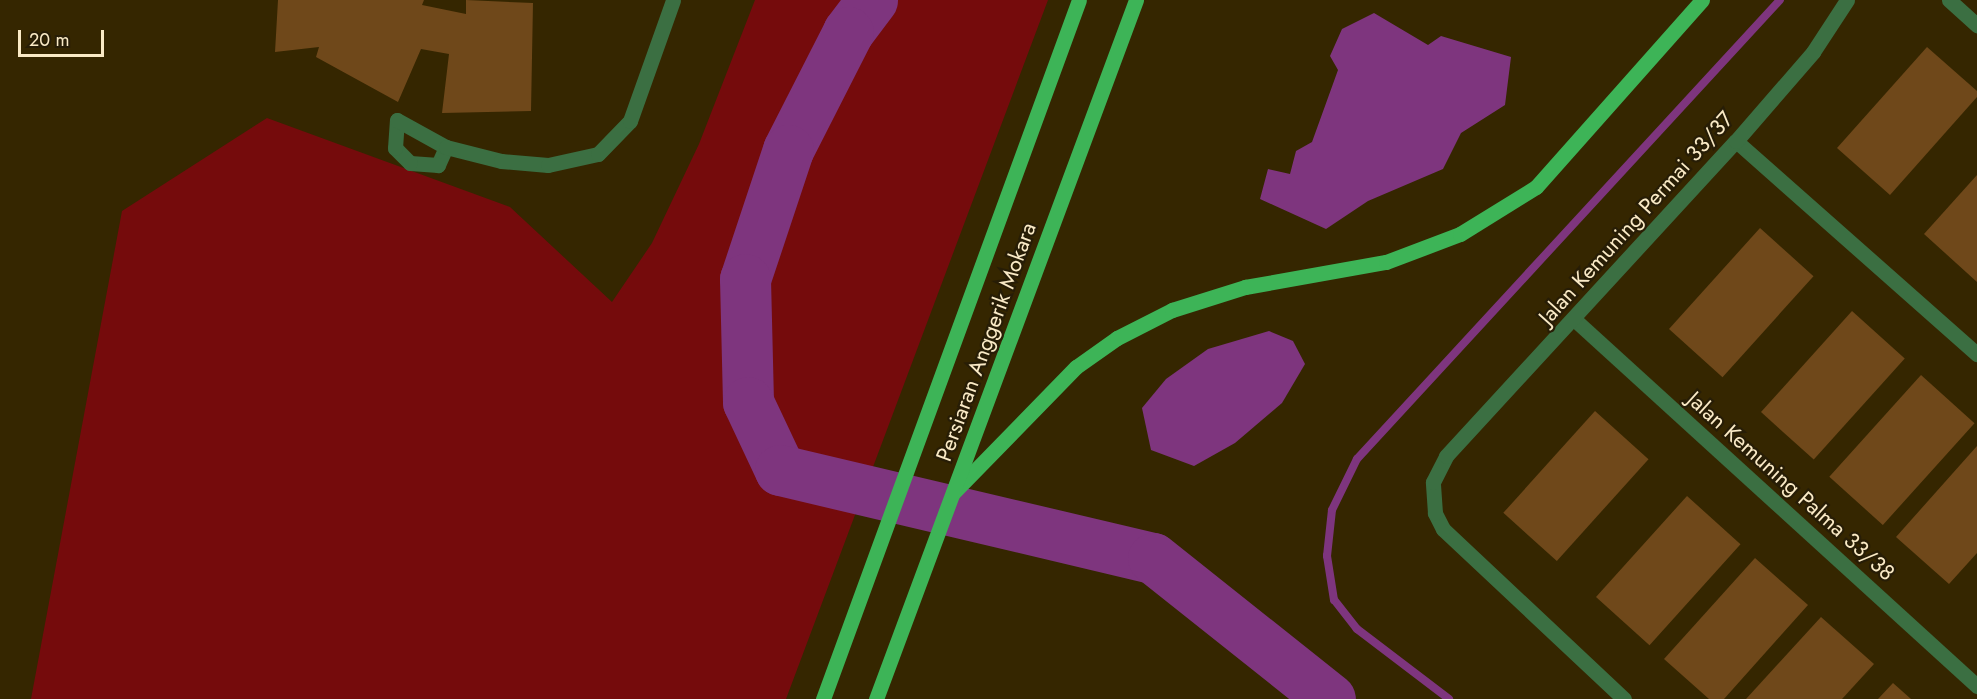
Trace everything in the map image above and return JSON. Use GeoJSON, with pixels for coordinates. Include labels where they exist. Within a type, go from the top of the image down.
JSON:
{"type":"FeatureCollection","features":[{"type":"Feature","properties":{"kind":"main road","name":"Persiaran Anggerik Mokara"},"geometry":{"type":"LineString","coordinates":[[823,699],[1079,0]]}},
{"type":"Feature","properties":{"kind":"main road","name":"Persiaran Anggerik Mokara"},"geometry":{"type":"LineString","coordinates":[[876,699],[1136,0]]}},
{"type":"Feature","properties":{"kind":"main road"},"geometry":{"type":"LineString","coordinates":[[953,493],[1076,367],[1117,338],[1172,310],[1245,287],[1386,262],[1460,234],[1536,187],[1702,0]]}},
{"type":"Feature","properties":{"kind":"street"},"geometry":{"type":"LineString","coordinates":[[446,147],[501,161],[548,165],[598,154],[630,122],[673,0]]}},
{"type":"Feature","properties":{"kind":"street","name":"Jalan Kemuning Permai 33/37"},"geometry":{"type":"LineString","coordinates":[[1624,699],[1443,529],[1435,513],[1433,482],[1446,456],[1575,320],[1813,52],[1847,0]]}},
{"type":"Feature","properties":{"kind":"street"},"geometry":{"type":"LineString","coordinates":[[1949,0],[1977,25]]}},
{"type":"Feature","properties":{"kind":"street"},"geometry":{"type":"LineString","coordinates":[[1736,141],[1977,354]]}},
{"type":"Feature","properties":{"kind":"street","name":"Jalan Kemuning Palma 33/38"},"geometry":{"type":"LineString","coordinates":[[1575,320],[1977,686]]}},
{"type":"Feature","properties":{"kind":"shaded area"},"geometry":{"type":"Polygon","coordinates":[[[755,0],[1048,0],[786,699],[31,699],[122,211],[267,118],[510,207],[612,302],[652,243],[699,144],[755,0]]]}},
{"type":"Feature","properties":{"kind":"shaded area"},"geometry":{"type":"Polygon","coordinates":[[[1374,13],[1428,45],[1441,36],[1511,57],[1505,105],[1461,133],[1443,169],[1368,201],[1326,229],[1260,199],[1268,169],[1290,174],[1296,151],[1312,142],[1338,70],[1330,56],[1342,29],[1374,13]]]}},
{"type":"Feature","properties":{"kind":"shaded area"},"geometry":{"type":"Polygon","coordinates":[[[1269,331],[1293,341],[1305,364],[1282,403],[1235,443],[1194,466],[1151,450],[1142,408],[1166,379],[1208,349],[1269,331]]]}},
{"type":"Feature","properties":{"kind":"building"},"geometry":{"type":"Polygon","coordinates":[[[278,0],[424,0],[422,5],[466,14],[466,0],[533,3],[531,111],[442,113],[449,54],[421,49],[398,102],[316,57],[319,47],[275,52],[278,0]]]}},
{"type":"Feature","properties":{"kind":"building"},"geometry":{"type":"Polygon","coordinates":[[[1927,47],[1977,91],[1977,97],[1890,195],[1837,148],[1927,47]]]}},
{"type":"Feature","properties":{"kind":"building"},"geometry":{"type":"Polygon","coordinates":[[[1977,175],[1977,282],[1924,234],[1977,175]]]}},
{"type":"Feature","properties":{"kind":"building"},"geometry":{"type":"Polygon","coordinates":[[[1760,228],[1814,276],[1723,377],[1669,329],[1760,228]]]}},
{"type":"Feature","properties":{"kind":"building"},"geometry":{"type":"Polygon","coordinates":[[[1852,311],[1905,359],[1814,460],[1761,412],[1852,311]]]}},
{"type":"Feature","properties":{"kind":"building"},"geometry":{"type":"Polygon","coordinates":[[[1921,375],[1975,423],[1883,525],[1829,477],[1921,375]]]}},
{"type":"Feature","properties":{"kind":"building"},"geometry":{"type":"Polygon","coordinates":[[[1595,411],[1649,459],[1557,561],[1503,513],[1595,411]]]}},
{"type":"Feature","properties":{"kind":"building"},"geometry":{"type":"Polygon","coordinates":[[[1977,446],[1977,553],[1949,584],[1896,537],[1977,446]]]}},
{"type":"Feature","properties":{"kind":"building"},"geometry":{"type":"Polygon","coordinates":[[[1687,496],[1741,544],[1650,645],[1596,597],[1687,496]]]}},
{"type":"Feature","properties":{"kind":"building"},"geometry":{"type":"Polygon","coordinates":[[[1755,558],[1808,605],[1724,699],[1709,699],[1664,659],[1755,558]]]}},
{"type":"Feature","properties":{"kind":"building"},"geometry":{"type":"Polygon","coordinates":[[[1821,617],[1874,664],[1842,699],[1746,699],[1821,617]]]}},
{"type":"Feature","properties":{"kind":"building"},"geometry":{"type":"Polygon","coordinates":[[[1893,683],[1911,699],[1878,699],[1893,683]]]}},
{"type":"Feature","properties":{"kind":"waterway"},"geometry":{"type":"LineString","coordinates":[[872,0],[848,32],[788,150],[745,279],[748,402],[780,470],[1153,558],[1330,699]]}},
{"type":"Feature","properties":{"kind":"waterway"},"geometry":{"type":"LineString","coordinates":[[1449,699],[1357,629],[1334,600],[1327,556],[1332,510],[1357,459],[1780,0]]}}]}
